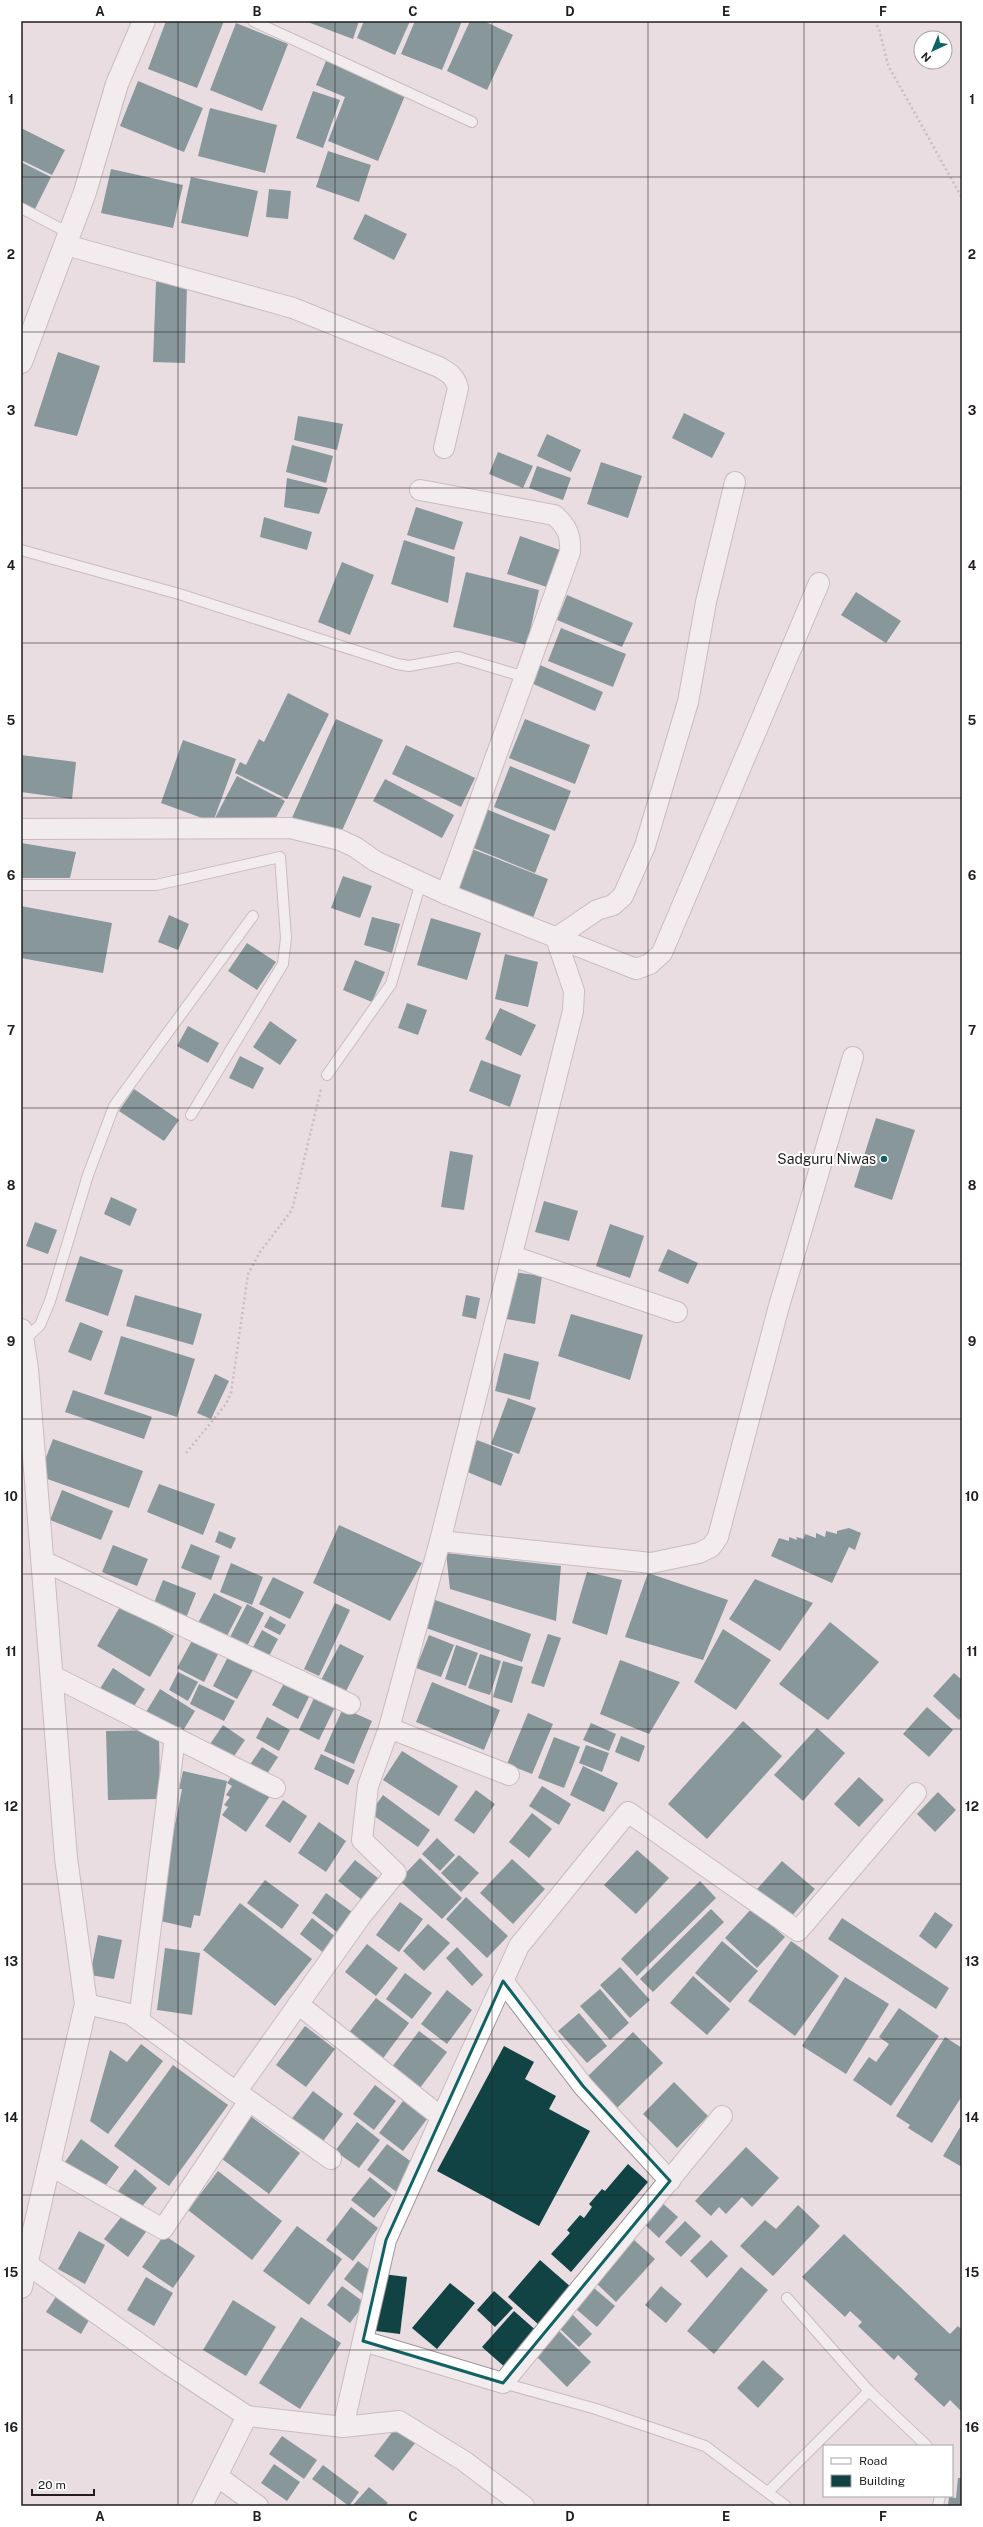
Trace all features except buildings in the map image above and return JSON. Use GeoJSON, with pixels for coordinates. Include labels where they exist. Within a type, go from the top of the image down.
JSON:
{"type":"FeatureCollection","features":[{"type":"Feature","properties":{"kind":"street"},"geometry":{"type":"LineString","coordinates":[[21,362],[85,192],[115,89],[144,21]]}},
{"type":"Feature","properties":{"kind":"street"},"geometry":{"type":"LineString","coordinates":[[68,239],[293,308],[439,367],[450,373],[456,380],[458,388],[444,448]]}},
{"type":"Feature","properties":{"kind":"street"},"geometry":{"type":"LineString","coordinates":[[556,938],[597,910],[613,905],[623,896],[645,846],[688,702],[706,602],[735,482]]}},
{"type":"Feature","properties":{"kind":"street"},"geometry":{"type":"LineString","coordinates":[[420,490],[554,515],[564,524],[571,538],[570,552],[446,894]]}},
{"type":"Feature","properties":{"kind":"street"},"geometry":{"type":"LineString","coordinates":[[21,829],[290,828],[340,840],[355,847],[374,861],[446,894],[636,969],[650,964],[662,953],[819,583]]}},
{"type":"Feature","properties":{"kind":"street"},"geometry":{"type":"LineString","coordinates":[[50,2165],[163,2229],[298,2004],[361,1916],[396,1872],[362,1840],[368,1786],[389,1728],[440,1541],[573,1011],[574,991],[556,938]]}},
{"type":"Feature","properties":{"kind":"street"},"geometry":{"type":"LineString","coordinates":[[440,1541],[651,1564],[699,1553],[711,1547],[718,1537],[779,1306],[853,1057]]}},
{"type":"Feature","properties":{"kind":"street"},"geometry":{"type":"LineString","coordinates":[[512,1256],[677,1312]]}},
{"type":"Feature","properties":{"kind":"street"},"geometry":{"type":"LineString","coordinates":[[21,2287],[86,2004],[66,1858],[43,1561],[29,1479],[28,1369],[22,1336]]}},
{"type":"Feature","properties":{"kind":"street"},"geometry":{"type":"LineString","coordinates":[[43,1561],[350,1704]]}},
{"type":"Feature","properties":{"kind":"street"},"geometry":{"type":"LineString","coordinates":[[51,1675],[275,1788]]}},
{"type":"Feature","properties":{"kind":"street"},"geometry":{"type":"LineString","coordinates":[[389,1728],[508,1775]]}},
{"type":"Feature","properties":{"kind":"street"},"geometry":{"type":"LineString","coordinates":[[139,2020],[175,1737]]}},
{"type":"Feature","properties":{"kind":"street"},"geometry":{"type":"LineString","coordinates":[[343,2427],[386,2240],[519,1946],[628,1812],[798,1931],[916,1793]]}},
{"type":"Feature","properties":{"kind":"street"},"geometry":{"type":"LineString","coordinates":[[503,1981],[583,2086],[670,2181]]}},
{"type":"Feature","properties":{"kind":"street"},"geometry":{"type":"LineString","coordinates":[[86,2004],[130,2014],[331,2159]]}},
{"type":"Feature","properties":{"kind":"street"},"geometry":{"type":"LineString","coordinates":[[298,2004],[441,2118]]}},
{"type":"Feature","properties":{"kind":"street"},"geometry":{"type":"LineString","coordinates":[[363,2341],[503,2383],[722,2116]]}},
{"type":"Feature","properties":{"kind":"street"},"geometry":{"type":"LineString","coordinates":[[26,2264],[168,2364],[247,2416],[343,2427],[399,2421],[464,2461],[524,2506]]}},
{"type":"Feature","properties":{"kind":"street"},"geometry":{"type":"LineString","coordinates":[[202,2506],[247,2416]]}},
{"type":"Feature","properties":{"kind":"street"},"geometry":{"type":"LineString","coordinates":[[217,2476],[258,2506]]}},
{"type":"Feature","properties":{"kind":"lane"},"geometry":{"type":"LineString","coordinates":[[253,21],[472,122]]}},
{"type":"Feature","properties":{"kind":"lane"},"geometry":{"type":"LineString","coordinates":[[21,208],[68,239]]}},
{"type":"Feature","properties":{"kind":"lane"},"geometry":{"type":"LineString","coordinates":[[21,550],[179,594],[397,664],[410,666],[458,656],[525,677]]}},
{"type":"Feature","properties":{"kind":"lane"},"geometry":{"type":"LineString","coordinates":[[21,885],[156,885],[280,857],[286,938],[283,964],[191,1115]]}},
{"type":"Feature","properties":{"kind":"lane"},"geometry":{"type":"LineString","coordinates":[[327,1075],[391,984],[421,882]]}},
{"type":"Feature","properties":{"kind":"lane"},"geometry":{"type":"LineString","coordinates":[[22,1336],[40,1325],[50,1301],[88,1174],[114,1106],[253,916]]}},
{"type":"Feature","properties":{"kind":"lane"},"geometry":{"type":"LineString","coordinates":[[786,2298],[869,2391],[926,2445]]}},
{"type":"Feature","properties":{"kind":"lane"},"geometry":{"type":"LineString","coordinates":[[503,2383],[596,2409],[705,2446],[768,2491],[786,2506]]}},
{"type":"Feature","properties":{"kind":"lane"},"geometry":{"type":"LineString","coordinates":[[768,2491],[869,2391]]}},
{"type":"Feature","properties":{"kind":"path"},"geometry":{"type":"LineString","coordinates":[[874,21],[879,29],[888,65],[962,198]]}},
{"type":"Feature","properties":{"kind":"path"},"geometry":{"type":"LineString","coordinates":[[186,1454],[226,1404],[231,1393],[248,1274],[260,1252],[292,1210],[321,1088],[327,1075]]}},
{"type":"Feature","properties":{"kind":"highlighted area"},"geometry":{"type":"Polygon","coordinates":[[[503,1981],[583,2086],[670,2181],[503,2383],[363,2341],[386,2240],[503,1981]]]}},
{"type":"Feature","properties":{"kind":"place","name":"Sadguru Niwas"},"geometry":{"type":"Point","coordinates":[884,1159]}}]}
